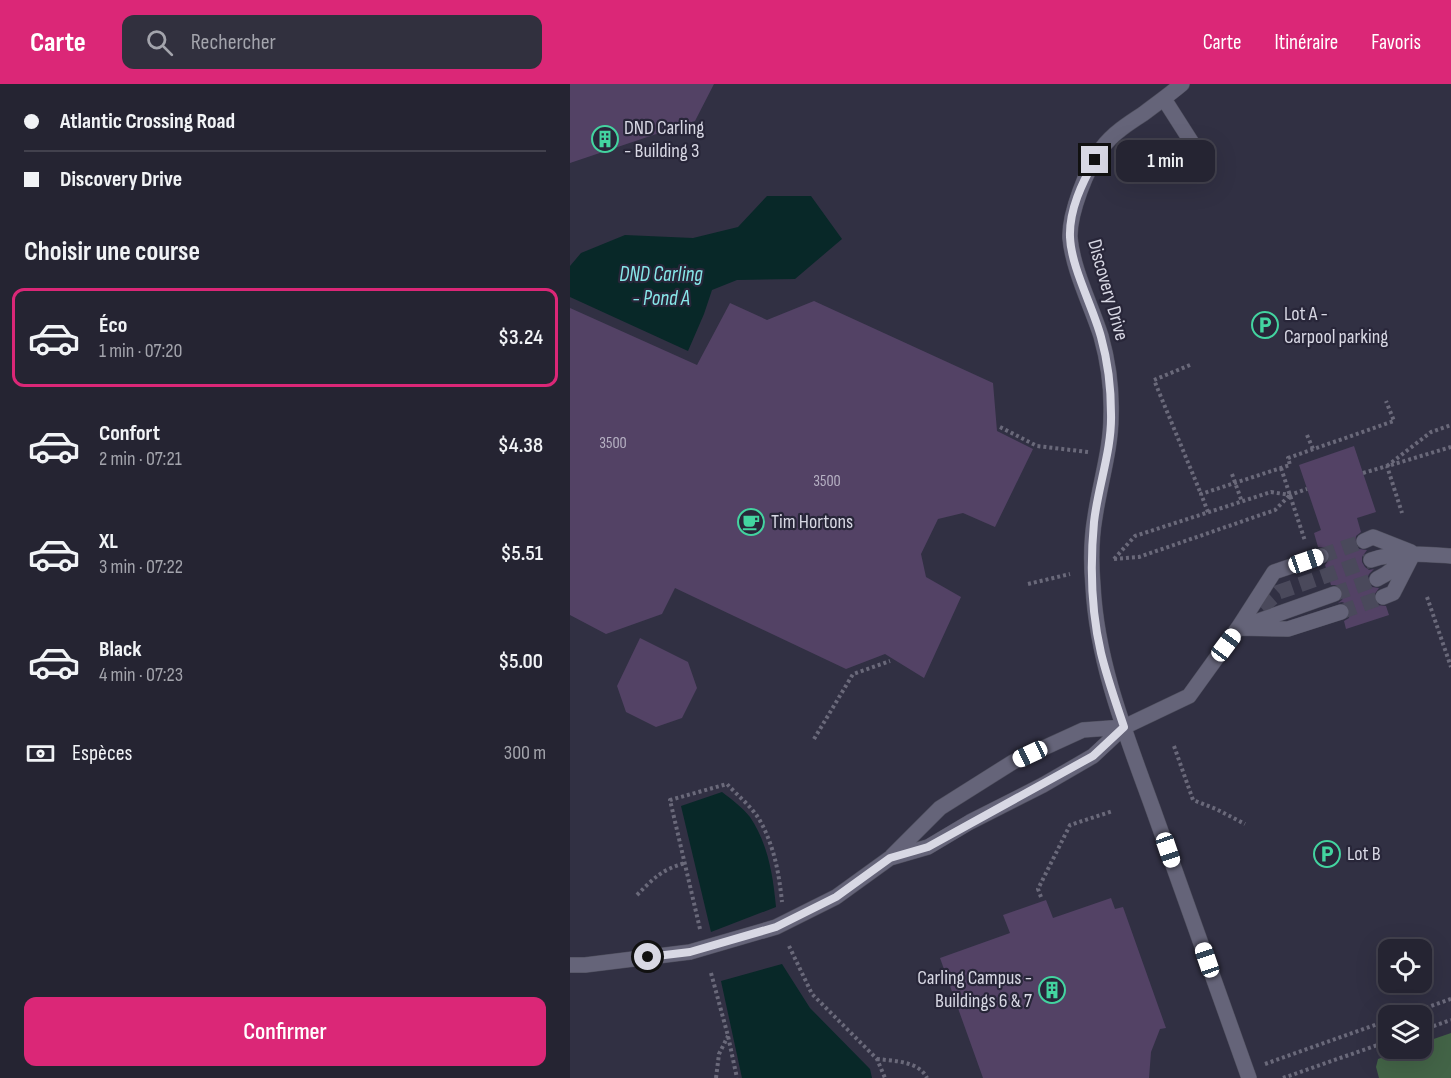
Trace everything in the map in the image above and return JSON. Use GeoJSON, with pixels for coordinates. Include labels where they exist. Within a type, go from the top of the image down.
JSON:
{"type":"FeatureCollection","features":[{"type":"Feature","properties":{"kind":"street","name":"Discovery Drive"},"geometry":{"type":"LineString","coordinates":[[1182,84],[1102,147],[1088,172],[1072,215],[1070,237],[1075,261],[1101,337],[1107,364],[1112,417],[1095,519],[1091,567],[1101,653],[1124,727],[1248,1075]]}},
{"type":"Feature","properties":{"kind":"street"},"geometry":{"type":"LineString","coordinates":[[1164,99],[1194,146]]}},
{"type":"Feature","properties":{"kind":"street"},"geometry":{"type":"LineString","coordinates":[[1364,541],[1373,537],[1413,554]]}},
{"type":"Feature","properties":{"kind":"street"},"geometry":{"type":"LineString","coordinates":[[1377,579],[1413,554]]}},
{"type":"Feature","properties":{"kind":"street"},"geometry":{"type":"LineString","coordinates":[[1383,597],[1393,594],[1413,554]]}},
{"type":"Feature","properties":{"kind":"street"},"geometry":{"type":"LineString","coordinates":[[1371,560],[1379,557],[1413,554],[1451,556]]}},
{"type":"Feature","properties":{"kind":"street"},"geometry":{"type":"LineString","coordinates":[[890,858],[928,847],[1093,756],[1124,727],[1188,696],[1238,628],[1274,572],[1322,556]]}},
{"type":"Feature","properties":{"kind":"street"},"geometry":{"type":"LineString","coordinates":[[1238,628],[1334,594]]}},
{"type":"Feature","properties":{"kind":"street"},"geometry":{"type":"LineString","coordinates":[[1238,628],[1288,629],[1341,612]]}},
{"type":"Feature","properties":{"kind":"street"},"geometry":{"type":"LineString","coordinates":[[570,970],[578,965],[690,952],[776,927],[836,897],[890,858],[940,808],[1013,762],[1083,730],[1124,727]]}},
{"type":"Feature","properties":{"kind":"path"},"geometry":{"type":"LineString","coordinates":[[1190,365],[1154,380],[1208,513]]}},
{"type":"Feature","properties":{"kind":"path"},"geometry":{"type":"LineString","coordinates":[[1200,494],[1290,465],[1288,458],[1394,421],[1386,401]]}},
{"type":"Feature","properties":{"kind":"path"},"geometry":{"type":"LineString","coordinates":[[1387,466],[1431,432],[1451,425]]}},
{"type":"Feature","properties":{"kind":"path"},"geometry":{"type":"LineString","coordinates":[[1000,427],[1037,446],[1107,454]]}},
{"type":"Feature","properties":{"kind":"path"},"geometry":{"type":"LineString","coordinates":[[1307,435],[1313,449]]}},
{"type":"Feature","properties":{"kind":"path"},"geometry":{"type":"LineString","coordinates":[[1363,473],[1451,447]]}},
{"type":"Feature","properties":{"kind":"path"},"geometry":{"type":"LineString","coordinates":[[1387,466],[1402,513]]}},
{"type":"Feature","properties":{"kind":"path"},"geometry":{"type":"LineString","coordinates":[[1281,468],[1306,545]]}},
{"type":"Feature","properties":{"kind":"path"},"geometry":{"type":"LineString","coordinates":[[1232,474],[1242,502]]}},
{"type":"Feature","properties":{"kind":"path"},"geometry":{"type":"LineString","coordinates":[[1290,495],[1270,492],[1136,536],[1114,559],[1139,557],[1275,510],[1290,495],[1306,489]]}},
{"type":"Feature","properties":{"kind":"path"},"geometry":{"type":"LineString","coordinates":[[1028,584],[1070,574]]}},
{"type":"Feature","properties":{"kind":"path"},"geometry":{"type":"LineString","coordinates":[[1427,597],[1451,667]]}},
{"type":"Feature","properties":{"kind":"path"},"geometry":{"type":"LineString","coordinates":[[814,739],[853,674],[890,661]]}},
{"type":"Feature","properties":{"kind":"path"},"geometry":{"type":"LineString","coordinates":[[1174,746],[1194,800],[1245,824]]}},
{"type":"Feature","properties":{"kind":"path"},"geometry":{"type":"LineString","coordinates":[[702,937],[670,800],[727,784],[758,818],[773,850],[779,875],[782,905]]}},
{"type":"Feature","properties":{"kind":"path"},"geometry":{"type":"LineString","coordinates":[[1041,897],[1038,889],[1070,825],[1113,811]]}},
{"type":"Feature","properties":{"kind":"path"},"geometry":{"type":"LineString","coordinates":[[637,895],[656,876],[685,864]]}},
{"type":"Feature","properties":{"kind":"path"},"geometry":{"type":"LineString","coordinates":[[789,946],[812,994],[877,1059],[885,1078]]}},
{"type":"Feature","properties":{"kind":"path"},"geometry":{"type":"LineString","coordinates":[[711,973],[737,1078]]}},
{"type":"Feature","properties":{"kind":"path"},"geometry":{"type":"LineString","coordinates":[[1432,1006],[1451,999]]}},
{"type":"Feature","properties":{"kind":"path"},"geometry":{"type":"LineString","coordinates":[[1432,1027],[1451,1020]]}},
{"type":"Feature","properties":{"kind":"path"},"geometry":{"type":"LineString","coordinates":[[1248,1075],[1378,1024]]}},
{"type":"Feature","properties":{"kind":"path"},"geometry":{"type":"LineString","coordinates":[[716,1078],[719,1054],[728,1036]]}},
{"type":"Feature","properties":{"kind":"path"},"geometry":{"type":"LineString","coordinates":[[1283,1078],[1378,1045]]}},
{"type":"Feature","properties":{"kind":"path"},"geometry":{"type":"LineString","coordinates":[[877,1059],[904,1062],[924,1072],[927,1078]]}},
{"type":"Feature","properties":{"kind":"green space"},"geometry":{"type":"Polygon","coordinates":[[[1451,1033],[1451,1078],[1379,1078],[1376,1067],[1378,1059],[1432,1059],[1432,1040],[1451,1033]]]}},
{"type":"Feature","properties":{"kind":"water","name":"DND Carling - Pond A"},"geometry":{"type":"Polygon","coordinates":[[[767,196],[811,196],[842,239],[795,279],[737,280],[712,290],[688,351],[570,297],[570,266],[581,253],[625,235],[693,238],[738,227],[767,196]]]}},
{"type":"Feature","properties":{"kind":"water"},"geometry":{"type":"Polygon","coordinates":[[[722,792],[750,817],[756,827],[771,872],[776,907],[711,932],[681,806],[722,792]]]}},
{"type":"Feature","properties":{"kind":"water"},"geometry":{"type":"Polygon","coordinates":[[[782,964],[810,1008],[870,1069],[872,1078],[742,1078],[721,981],[782,964]]]}},
{"type":"Feature","properties":{"kind":"building","name":"DND Carling - Building 3"},"geometry":{"type":"Polygon","coordinates":[[[570,84],[714,84],[695,121],[570,163],[570,84]]]}},
{"type":"Feature","properties":{"kind":"building"},"geometry":{"type":"Polygon","coordinates":[[[814,301],[993,383],[997,431],[1033,449],[995,527],[963,513],[938,519],[921,554],[926,577],[961,597],[924,678],[885,654],[846,669],[675,588],[662,614],[606,634],[570,615],[570,308],[697,365],[730,303],[767,320],[814,301]]]}},
{"type":"Feature","properties":{"kind":"building"},"geometry":{"type":"Polygon","coordinates":[[[1354,446],[1376,512],[1357,518],[1361,532],[1356,536],[1355,544],[1359,549],[1367,550],[1362,557],[1362,562],[1369,570],[1374,569],[1367,579],[1372,587],[1379,588],[1374,595],[1374,600],[1377,605],[1386,606],[1389,615],[1346,629],[1344,621],[1349,618],[1350,610],[1347,604],[1338,603],[1344,595],[1341,587],[1331,585],[1325,565],[1330,558],[1330,553],[1327,548],[1318,547],[1314,533],[1321,530],[1299,465],[1354,446]]]}},
{"type":"Feature","properties":{"kind":"building"},"geometry":{"type":"Polygon","coordinates":[[[640,638],[688,662],[697,688],[682,718],[656,727],[626,712],[617,686],[640,638]]]}},
{"type":"Feature","properties":{"kind":"building","name":"Carling Campus - Buildings 6 & 7"},"geometry":{"type":"Polygon","coordinates":[[[1111,898],[1115,909],[1123,907],[1166,1028],[1160,1029],[1151,1052],[1149,1078],[983,1078],[940,958],[1010,933],[1003,915],[1046,900],[1053,918],[1111,898]]]}},
{"type":"Feature","properties":{"kind":"tunnel"},"geometry":{"type":"LineString","coordinates":[[1321,556],[1364,541]]}},
{"type":"Feature","properties":{"kind":"tunnel"},"geometry":{"type":"LineString","coordinates":[[1244,623],[1279,592],[1371,560]]}},
{"type":"Feature","properties":{"kind":"tunnel"},"geometry":{"type":"LineString","coordinates":[[1334,594],[1377,579]]}},
{"type":"Feature","properties":{"kind":"tunnel"},"geometry":{"type":"LineString","coordinates":[[1341,612],[1383,597]]}},
{"type":"Feature","properties":{"kind":"place","name":"DND Carling - Building 3"},"geometry":{"type":"Point","coordinates":[605,139]}},
{"type":"Feature","properties":{"kind":"place","name":"Lot A - Carpool parking"},"geometry":{"type":"Point","coordinates":[1265,325]}},
{"type":"Feature","properties":{"kind":"place","name":"Tim Hortons"},"geometry":{"type":"Point","coordinates":[751,522]}},
{"type":"Feature","properties":{"kind":"place","name":"Lot B"},"geometry":{"type":"Point","coordinates":[1327,854]}},
{"type":"Feature","properties":{"kind":"place","name":"Carling Campus - Buildings 6 & 7"},"geometry":{"type":"Point","coordinates":[1052,990]}},
{"type":"Feature","properties":{"kind":"route"},"geometry":{"type":"LineString","coordinates":[[648,957],[690,952],[776,927],[836,897],[890,858],[928,847],[1093,756],[1124,727],[1101,653],[1091,567],[1095,519],[1112,417],[1110,386],[1101,337],[1075,261],[1070,237],[1072,215],[1088,172],[1095,160]]}}]}
